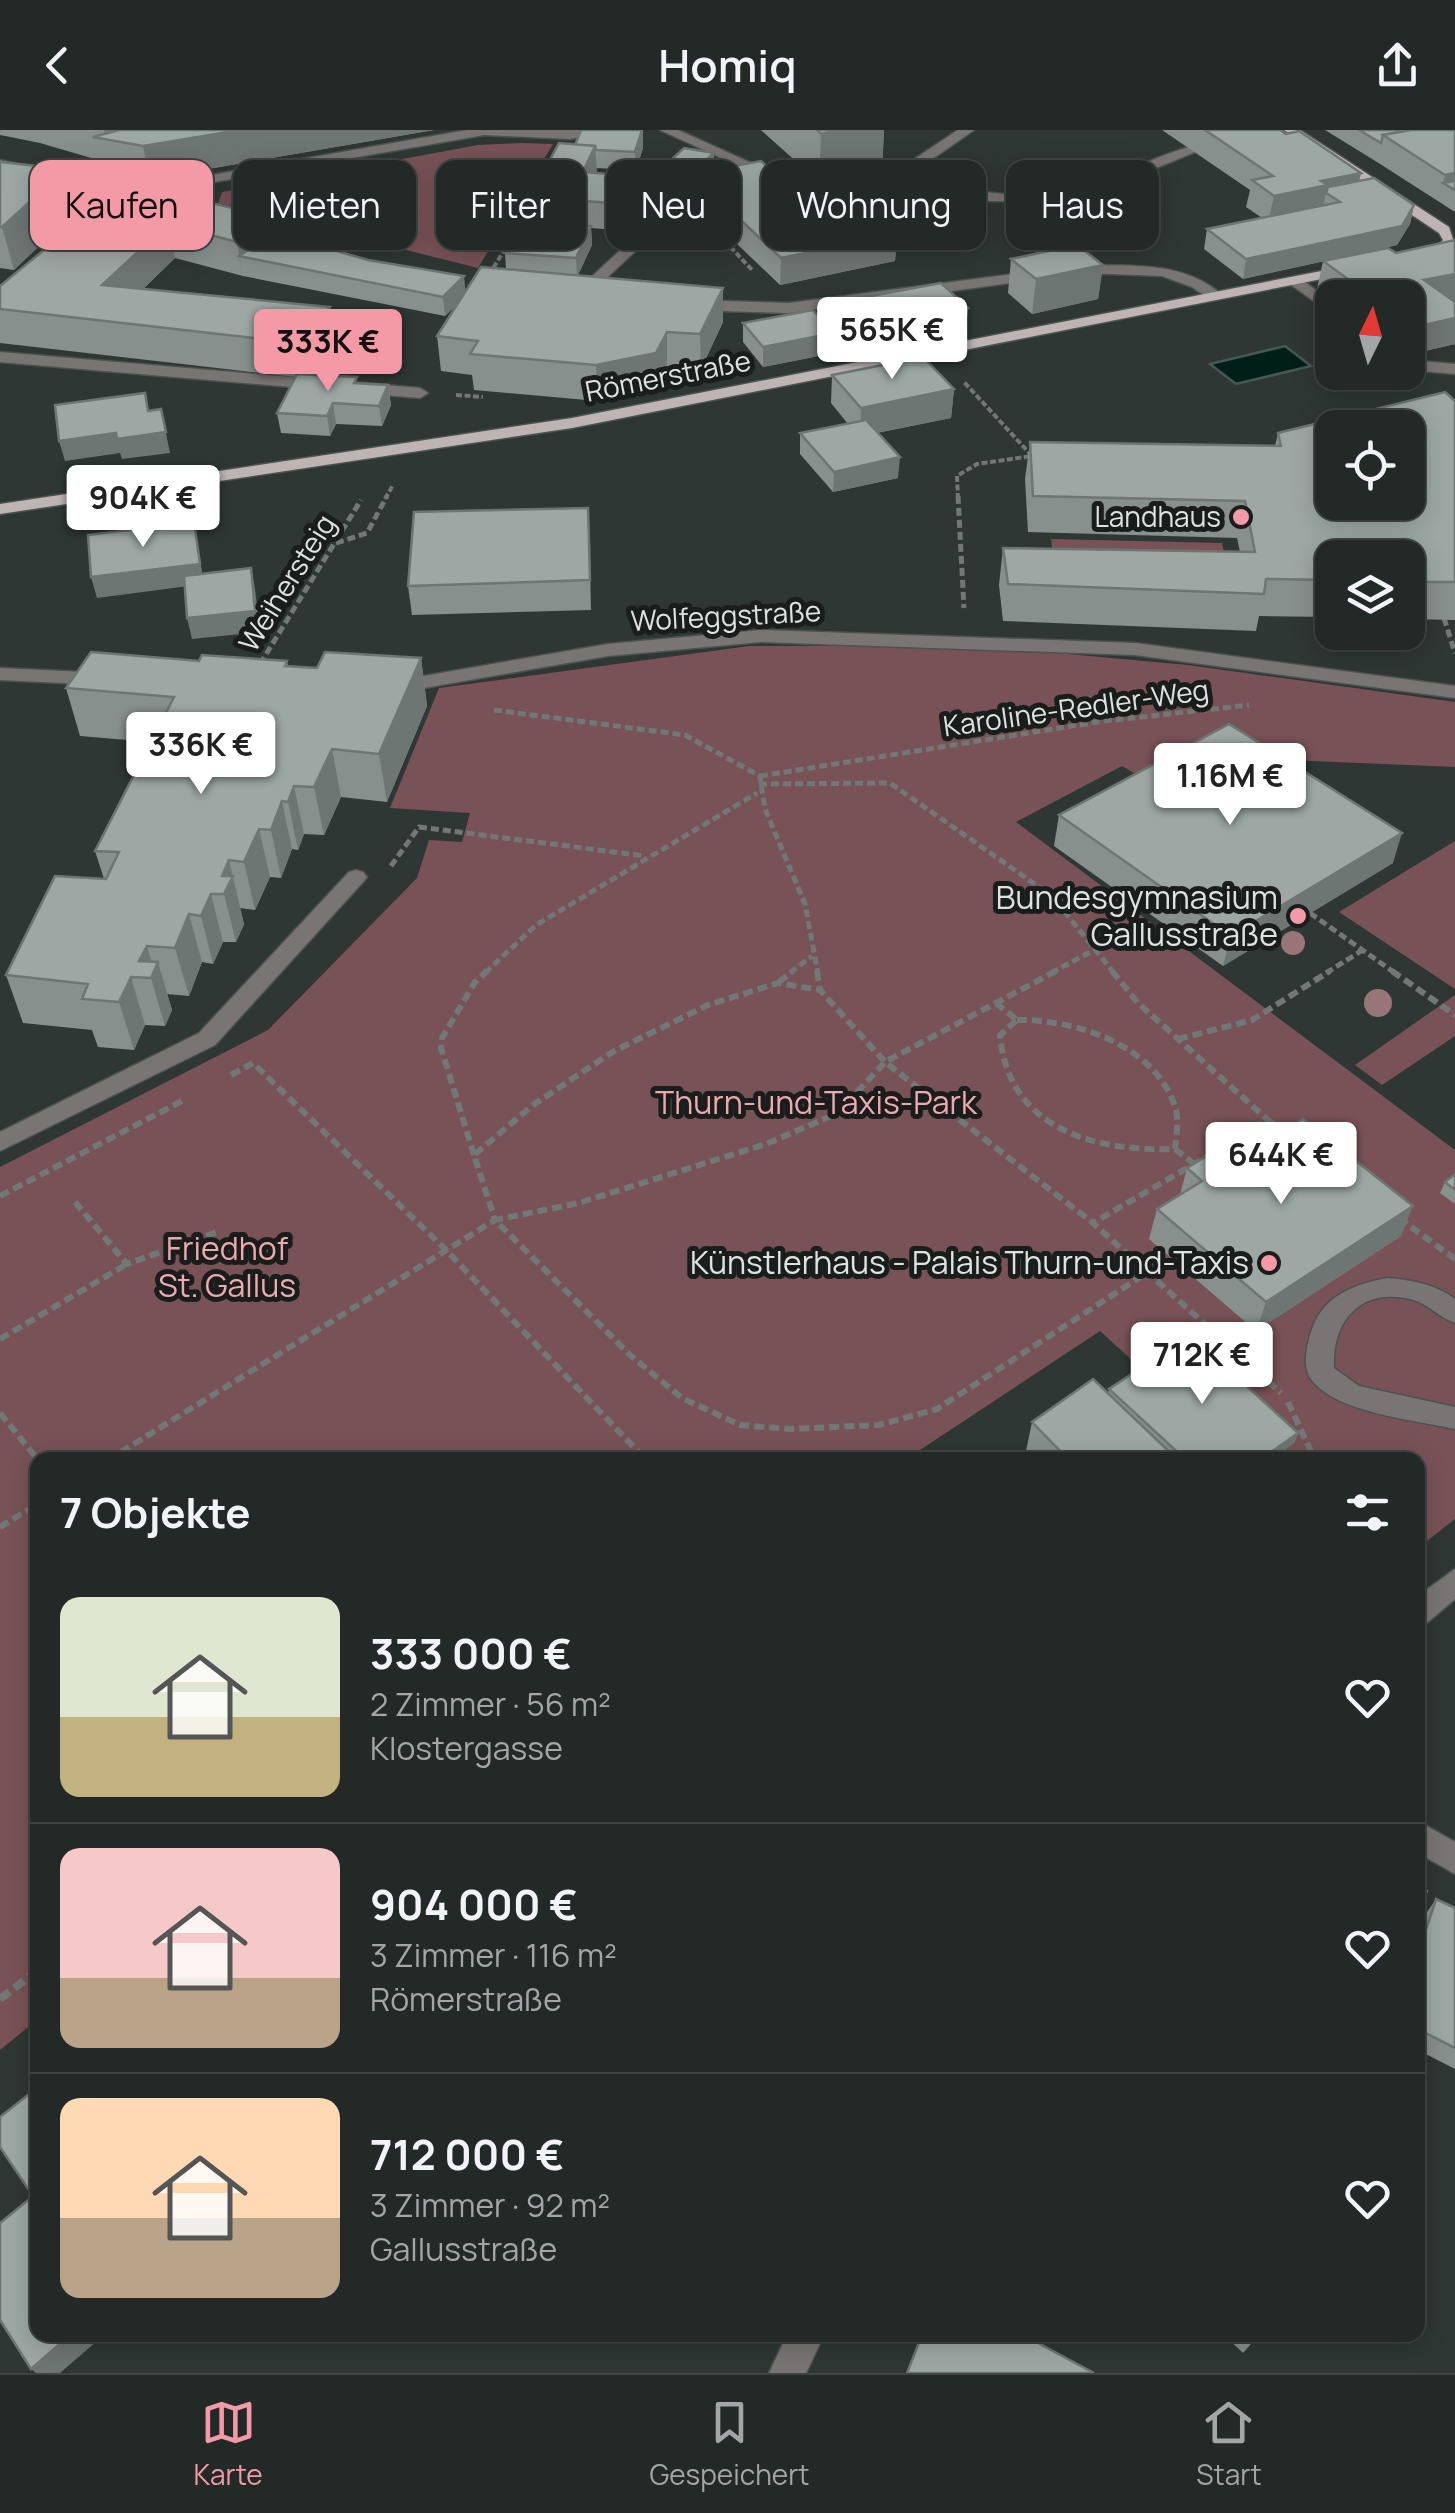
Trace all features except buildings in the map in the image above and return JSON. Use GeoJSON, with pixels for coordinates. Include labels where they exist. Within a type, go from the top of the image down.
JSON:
{"type":"FeatureCollection","features":[{"type":"Feature","properties":{"kind":"main road"},"geometry":{"type":"LineString","coordinates":[[1289,130],[1407,204],[1453,240],[1440,252],[1404,259]]}},
{"type":"Feature","properties":{"kind":"main road","name":"Römerstraße"},"geometry":{"type":"LineString","coordinates":[[0,509],[533,429],[1368,266]]}},
{"type":"Feature","properties":{"kind":"street"},"geometry":{"type":"LineString","coordinates":[[213,181],[483,131],[570,135],[605,130]]}},
{"type":"Feature","properties":{"kind":"street"},"geometry":{"type":"LineString","coordinates":[[667,130],[726,160]]}},
{"type":"Feature","properties":{"kind":"street"},"geometry":{"type":"LineString","coordinates":[[923,160],[966,130]]}},
{"type":"Feature","properties":{"kind":"street"},"geometry":{"type":"LineString","coordinates":[[1268,134],[1289,130]]}},
{"type":"Feature","properties":{"kind":"street"},"geometry":{"type":"LineString","coordinates":[[986,199],[1012,201],[1079,193],[1193,150]]}},
{"type":"Feature","properties":{"kind":"street"},"geometry":{"type":"LineString","coordinates":[[0,164],[30,171]]}},
{"type":"Feature","properties":{"kind":"street"},"geometry":{"type":"LineString","coordinates":[[0,196],[30,198]]}},
{"type":"Feature","properties":{"kind":"street"},"geometry":{"type":"LineString","coordinates":[[577,298],[629,250]]}},
{"type":"Feature","properties":{"kind":"street"},"geometry":{"type":"LineString","coordinates":[[671,304],[789,308],[1085,269],[1164,272],[1198,284],[1216,297]]}},
{"type":"Feature","properties":{"kind":"street"},"geometry":{"type":"LineString","coordinates":[[1295,281],[1315,297]]}},
{"type":"Feature","properties":{"kind":"street"},"geometry":{"type":"LineString","coordinates":[[483,285],[606,300]]}},
{"type":"Feature","properties":{"kind":"street"},"geometry":{"type":"LineString","coordinates":[[0,358],[420,393]]}},
{"type":"Feature","properties":{"kind":"street"},"geometry":{"type":"LineString","coordinates":[[1425,366],[1455,369]]}},
{"type":"Feature","properties":{"kind":"street","name":"Wolfeggstraße"},"geometry":{"type":"LineString","coordinates":[[366,688],[417,684],[608,650],[761,636],[966,640],[1182,654],[1455,692]]}},
{"type":"Feature","properties":{"kind":"street"},"geometry":{"type":"LineString","coordinates":[[0,674],[132,681]]}},
{"type":"Feature","properties":{"kind":"street"},"geometry":{"type":"LineString","coordinates":[[0,1142],[207,1039],[356,877]]}},
{"type":"Feature","properties":{"kind":"street"},"geometry":{"type":"LineString","coordinates":[[1455,1313],[1419,1291],[1388,1289],[1362,1294],[1342,1303],[1326,1320],[1318,1336],[1317,1356],[1321,1373],[1352,1395],[1455,1418]]}},
{"type":"Feature","properties":{"kind":"street"},"geometry":{"type":"LineString","coordinates":[[1425,1607],[1455,1581]]}},
{"type":"Feature","properties":{"kind":"street"},"geometry":{"type":"LineString","coordinates":[[1425,1840],[1455,1859]]}},
{"type":"Feature","properties":{"kind":"street"},"geometry":{"type":"LineString","coordinates":[[787,2373],[802,2342]]}},
{"type":"Feature","properties":{"kind":"path"},"geometry":{"type":"LineString","coordinates":[[483,285],[504,250]]}},
{"type":"Feature","properties":{"kind":"path"},"geometry":{"type":"LineString","coordinates":[[733,250],[789,308]]}},
{"type":"Feature","properties":{"kind":"path"},"geometry":{"type":"LineString","coordinates":[[963,380],[1032,456],[978,464],[957,476],[966,640]]}},
{"type":"Feature","properties":{"kind":"path"},"geometry":{"type":"LineString","coordinates":[[335,544],[368,534],[394,484]]}},
{"type":"Feature","properties":{"kind":"path","name":"Weihersteig"},"geometry":{"type":"LineString","coordinates":[[256,671],[361,500]]}},
{"type":"Feature","properties":{"kind":"path"},"geometry":{"type":"LineString","coordinates":[[1444,618],[1455,653]]}},
{"type":"Feature","properties":{"kind":"path","name":"Karoline-Redler-Weg"},"geometry":{"type":"LineString","coordinates":[[759,780],[1097,722],[1254,704]]}},
{"type":"Feature","properties":{"kind":"path"},"geometry":{"type":"LineString","coordinates":[[505,713],[686,735],[759,780],[890,783],[1052,896],[1138,1002],[1268,1120],[1299,1143]]}},
{"type":"Feature","properties":{"kind":"path"},"geometry":{"type":"LineString","coordinates":[[759,780],[757,793],[785,850],[810,919],[820,990],[885,1062],[1093,1223],[1286,1397],[1312,1452]]}},
{"type":"Feature","properties":{"kind":"path"},"geometry":{"type":"LineString","coordinates":[[757,793],[536,925],[475,982],[442,1038],[441,1048],[495,1220],[630,1355],[682,1398],[740,1425],[790,1429],[878,1425],[938,1408],[1148,1272]]}},
{"type":"Feature","properties":{"kind":"path"},"geometry":{"type":"LineString","coordinates":[[356,877],[394,865],[419,826],[646,856]]}},
{"type":"Feature","properties":{"kind":"path"},"geometry":{"type":"LineString","coordinates":[[1310,914],[1455,1015]]}},
{"type":"Feature","properties":{"kind":"path"},"geometry":{"type":"LineString","coordinates":[[121,1452],[495,1220],[578,1202],[766,1144],[838,1113],[885,1062],[1094,950]]}},
{"type":"Feature","properties":{"kind":"path"},"geometry":{"type":"LineString","coordinates":[[1178,1038],[1252,1020],[1363,950]]}},
{"type":"Feature","properties":{"kind":"path"},"geometry":{"type":"LineString","coordinates":[[474,1155],[533,1105],[614,1051],[708,1005],[778,983],[813,956]]}},
{"type":"Feature","properties":{"kind":"path"},"geometry":{"type":"LineString","coordinates":[[778,983],[820,990]]}},
{"type":"Feature","properties":{"kind":"path"},"geometry":{"type":"LineString","coordinates":[[996,1003],[1017,1020]]}},
{"type":"Feature","properties":{"kind":"path"},"geometry":{"type":"LineString","coordinates":[[1175,1149],[1177,1113],[1158,1078],[1106,1038],[1076,1024],[1043,1017],[1017,1020],[1000,1035],[998,1058],[1007,1084],[1039,1114],[1080,1139],[1150,1152],[1175,1149],[1194,1164]]}},
{"type":"Feature","properties":{"kind":"path"},"geometry":{"type":"LineString","coordinates":[[220,1081],[253,1064],[446,1250],[638,1452]]}},
{"type":"Feature","properties":{"kind":"path"},"geometry":{"type":"LineString","coordinates":[[0,1196],[186,1099]]}},
{"type":"Feature","properties":{"kind":"path"},"geometry":{"type":"LineString","coordinates":[[1238,1138],[1268,1120]]}},
{"type":"Feature","properties":{"kind":"path"},"geometry":{"type":"LineString","coordinates":[[1093,1223],[1224,1146]]}},
{"type":"Feature","properties":{"kind":"path"},"geometry":{"type":"LineString","coordinates":[[75,1202],[127,1264]]}},
{"type":"Feature","properties":{"kind":"path"},"geometry":{"type":"LineString","coordinates":[[1390,1210],[1455,1259]]}},
{"type":"Feature","properties":{"kind":"path"},"geometry":{"type":"LineString","coordinates":[[0,1339],[127,1264],[217,1232]]}},
{"type":"Feature","properties":{"kind":"path"},"geometry":{"type":"LineString","coordinates":[[0,1413],[32,1452]]}},
{"type":"Feature","properties":{"kind":"path"},"geometry":{"type":"LineString","coordinates":[[0,1528],[30,1509]]}},
{"type":"Feature","properties":{"kind":"path"},"geometry":{"type":"LineString","coordinates":[[0,1999],[30,1976]]}},
{"type":"Feature","properties":{"kind":"green space"},"geometry":{"type":"Polygon","coordinates":[[[553,144],[543,160],[436,160],[436,250],[489,250],[478,268],[406,250],[416,250],[416,160],[396,160],[478,145],[553,144]]]}},
{"type":"Feature","properties":{"kind":"green space"},"geometry":{"type":"Polygon","coordinates":[[[233,190],[233,207],[218,203],[222,192],[233,190]]]}},
{"type":"Feature","properties":{"kind":"green space"},"geometry":{"type":"Polygon","coordinates":[[[1051,539],[1222,543],[1232,586],[1056,581],[1051,539]]]}},
{"type":"Feature","properties":{"kind":"green space","name":"Thurn-und-Taxis-Park"},"geometry":{"type":"Polygon","coordinates":[[[968,645],[1188,665],[1455,702],[1455,767],[1218,757],[1159,788],[1122,766],[1016,822],[1455,1150],[1455,1519],[1425,1543],[1425,1452],[1260,1452],[1146,1373],[1100,1331],[917,1452],[30,1452],[30,2026],[0,2050],[0,1167],[268,1030],[417,878],[429,840],[462,842],[470,813],[390,808],[439,688],[749,646],[968,645]]]}},
{"type":"Feature","properties":{"kind":"green space"},"geometry":{"type":"Polygon","coordinates":[[[1455,841],[1455,989],[1339,912],[1455,841]]]}},
{"type":"Feature","properties":{"kind":"green space"},"geometry":{"type":"Polygon","coordinates":[[[1455,995],[1455,1036],[1382,1085],[1355,1065],[1455,995]]]}},
{"type":"Feature","properties":{"kind":"shaded area"},"geometry":{"type":"Polygon","coordinates":[[[1285,346],[1311,366],[1236,384],[1210,364],[1285,346]]]}},
{"type":"Feature","properties":{"kind":"place","name":"Landhaus"},"geometry":{"type":"Point","coordinates":[1241,517]}},
{"type":"Feature","properties":{"kind":"place","name":"Bundesgymnasium Gallusstraße"},"geometry":{"type":"Point","coordinates":[1298,916]}},
{"type":"Feature","properties":{"kind":"place","name":"Künstlerhaus - Palais Thurn-und-Taxis"},"geometry":{"type":"Point","coordinates":[1269,1263]}},
{"type":"Feature","properties":{"kind":"park label","name":"Friedhof St. Gallus"},"geometry":{"type":"Point","coordinates":[227,1268]}}]}
